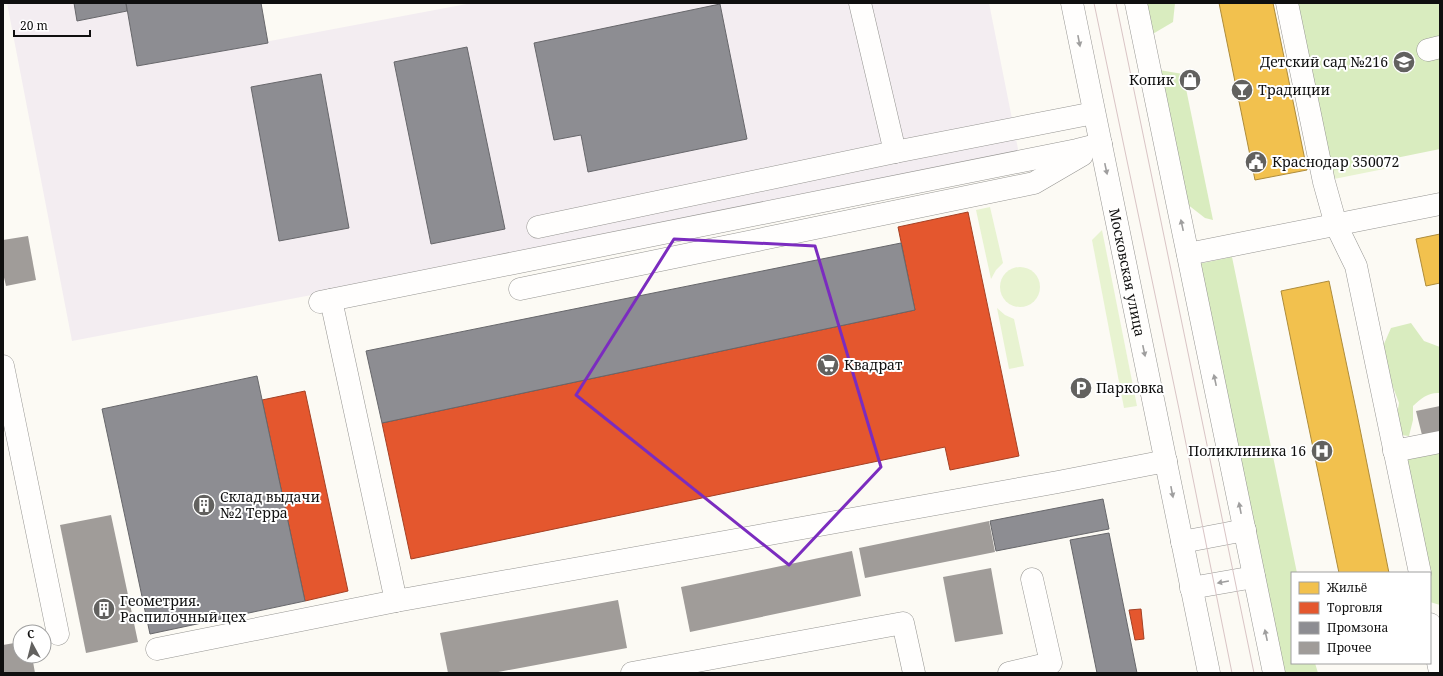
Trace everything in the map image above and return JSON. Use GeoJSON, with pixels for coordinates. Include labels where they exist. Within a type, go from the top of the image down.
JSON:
{"type":"FeatureCollection","features":[{"type":"Feature","properties":{"kind":"street"},"geometry":{"type":"LineString","coordinates":[[860,3],[894,152]]}},
{"type":"Feature","properties":{"kind":"street","name":"Московская улица"},"geometry":{"type":"LineString","coordinates":[[1072,3],[1209,673]]}},
{"type":"Feature","properties":{"kind":"street"},"geometry":{"type":"LineString","coordinates":[[1136,3],[1220,402],[1274,673]]}},
{"type":"Feature","properties":{"kind":"street"},"geometry":{"type":"LineString","coordinates":[[1287,3],[1320,169],[1336,225],[1356,266],[1420,572]]}},
{"type":"Feature","properties":{"kind":"street"},"geometry":{"type":"LineString","coordinates":[[538,227],[894,152],[1094,113]]}},
{"type":"Feature","properties":{"kind":"street"},"geometry":{"type":"LineString","coordinates":[[520,289],[1034,183],[1100,144]]}},
{"type":"Feature","properties":{"kind":"street"},"geometry":{"type":"LineString","coordinates":[[396,601],[326,301],[1077,150],[1100,144]]}},
{"type":"Feature","properties":{"kind":"street"},"geometry":{"type":"LineString","coordinates":[[1188,254],[1440,204]]}},
{"type":"Feature","properties":{"kind":"street"},"geometry":{"type":"LineString","coordinates":[[3,366],[58,634]]}},
{"type":"Feature","properties":{"kind":"street"},"geometry":{"type":"LineString","coordinates":[[1394,451],[1440,442]]}},
{"type":"Feature","properties":{"kind":"street"},"geometry":{"type":"LineString","coordinates":[[157,649],[396,601],[1166,462]]}},
{"type":"Feature","properties":{"kind":"street"},"geometry":{"type":"LineString","coordinates":[[1182,542],[1245,530]]}},
{"type":"Feature","properties":{"kind":"street"},"geometry":{"type":"LineString","coordinates":[[1192,588],[1254,577]]}},
{"type":"Feature","properties":{"kind":"street"},"geometry":{"type":"LineString","coordinates":[[1008,673],[1051,663],[1032,580]]}},
{"type":"Feature","properties":{"kind":"street"},"geometry":{"type":"LineString","coordinates":[[644,672],[903,623],[914,673]]}},
{"type":"Feature","properties":{"kind":"street"},"geometry":{"type":"LineString","coordinates":[[1431,629],[1440,672]]}},
{"type":"Feature","properties":{"kind":"highlighted area"},"geometry":{"type":"Polygon","coordinates":[[[674,239],[815,246],[881,467],[789,565],[576,395],[674,239]]]}},
{"type":"Feature","properties":{"kind":"shaded area"},"geometry":{"type":"Polygon","coordinates":[[[7,3],[74,3],[78,21],[127,11],[137,66],[472,3],[989,3],[1020,159],[72,341],[7,3]]]}},
{"type":"Feature","properties":{"kind":"green space"},"geometry":{"type":"Polygon","coordinates":[[[1145,3],[1175,3],[1173,22],[1151,35],[1145,3]]]}},
{"type":"Feature","properties":{"kind":"green space"},"geometry":{"type":"Polygon","coordinates":[[[1297,3],[1440,3],[1440,149],[1332,171],[1297,3]]]}},
{"type":"Feature","properties":{"kind":"green space"},"geometry":{"type":"Polygon","coordinates":[[[1159,70],[1183,74],[1213,220],[1205,218],[1187,204],[1159,70]]]}},
{"type":"Feature","properties":{"kind":"green space"},"geometry":{"type":"Polygon","coordinates":[[[1379,121],[1389,168],[1334,179],[1324,130],[1379,121]]]}},
{"type":"Feature","properties":{"kind":"green space"},"geometry":{"type":"Polygon","coordinates":[[[990,207],[1003,263],[996,270],[991,279],[976,210],[990,207]]]}},
{"type":"Feature","properties":{"kind":"green space"},"geometry":{"type":"Polygon","coordinates":[[[1102,230],[1137,406],[1124,408],[1092,240],[1102,230]]]}},
{"type":"Feature","properties":{"kind":"green space"},"geometry":{"type":"Polygon","coordinates":[[[1232,257],[1297,572],[1291,572],[1291,664],[1315,664],[1318,673],[1283,673],[1198,264],[1232,257]]]}},
{"type":"Feature","properties":{"kind":"green space"},"geometry":{"type":"Polygon","coordinates":[[[1020,267],[1028,269],[1034,273],[1038,279],[1040,287],[1038,295],[1034,301],[1028,305],[1020,307],[1012,305],[1006,301],[1002,295],[1000,287],[1002,279],[1006,273],[1012,269],[1020,267]]]}},
{"type":"Feature","properties":{"kind":"green space"},"geometry":{"type":"Polygon","coordinates":[[[997,308],[1005,315],[1014,319],[1024,366],[1009,369],[997,308]]]}},
{"type":"Feature","properties":{"kind":"green space"},"geometry":{"type":"Polygon","coordinates":[[[1411,323],[1424,341],[1440,347],[1440,393],[1432,393],[1425,396],[1413,406],[1413,420],[1409,436],[1400,435],[1396,421],[1399,403],[1380,353],[1391,328],[1411,323]]]}},
{"type":"Feature","properties":{"kind":"green space"},"geometry":{"type":"Polygon","coordinates":[[[1440,442],[1440,605],[1431,602],[1431,572],[1430,572],[1394,451],[1440,442]]]}},
{"type":"Feature","properties":{"kind":"building: Жильё"},"geometry":{"type":"Polygon","coordinates":[[[1219,3],[1273,3],[1307,170],[1255,180],[1219,3]]]}},
{"type":"Feature","properties":{"kind":"building: Жильё"},"geometry":{"type":"Polygon","coordinates":[[[1440,234],[1440,283],[1426,286],[1416,239],[1440,234]]]}},
{"type":"Feature","properties":{"kind":"building: Жильё"},"geometry":{"type":"Polygon","coordinates":[[[1329,281],[1389,572],[1339,572],[1281,291],[1329,281]]]}},
{"type":"Feature","properties":{"kind":"building: Торговля","name":"Копик"},"geometry":{"type":"Polygon","coordinates":[[[1194,73],[1196,86],[1187,88],[1185,75],[1194,73]]]}},
{"type":"Feature","properties":{"kind":"building: Торговля","name":"Квадрат"},"geometry":{"type":"Polygon","coordinates":[[[968,212],[1019,456],[950,470],[945,447],[411,559],[382,423],[915,310],[898,227],[968,212]]]}},
{"type":"Feature","properties":{"kind":"building: Торговля"},"geometry":{"type":"Polygon","coordinates":[[[305,391],[348,591],[305,601],[262,400],[305,391]]]}},
{"type":"Feature","properties":{"kind":"building: Торговля"},"geometry":{"type":"Polygon","coordinates":[[[1141,609],[1144,639],[1135,640],[1129,610],[1141,609]]]}},
{"type":"Feature","properties":{"kind":"building: Промзона"},"geometry":{"type":"Polygon","coordinates":[[[74,3],[126,3],[127,11],[77,21],[74,3]]]}},
{"type":"Feature","properties":{"kind":"building: Промзона"},"geometry":{"type":"Polygon","coordinates":[[[126,3],[261,3],[268,43],[137,66],[126,3]]]}},
{"type":"Feature","properties":{"kind":"building: Промзона"},"geometry":{"type":"Polygon","coordinates":[[[720,4],[747,139],[588,172],[581,135],[554,140],[534,43],[720,4]]]}},
{"type":"Feature","properties":{"kind":"building: Промзона"},"geometry":{"type":"Polygon","coordinates":[[[467,47],[505,229],[431,244],[394,62],[467,47]]]}},
{"type":"Feature","properties":{"kind":"building: Промзона"},"geometry":{"type":"Polygon","coordinates":[[[321,74],[349,228],[279,241],[251,87],[321,74]]]}},
{"type":"Feature","properties":{"kind":"building: Промзона"},"geometry":{"type":"Polygon","coordinates":[[[901,243],[915,310],[382,423],[366,351],[901,243]]]}},
{"type":"Feature","properties":{"kind":"building: Промзона","name":"Склад выдачи №2 Терра"},"geometry":{"type":"Polygon","coordinates":[[[257,376],[305,601],[150,634],[102,409],[257,376]]]}},
{"type":"Feature","properties":{"kind":"building: Промзона"},"geometry":{"type":"Polygon","coordinates":[[[1103,499],[1109,529],[996,551],[990,521],[1103,499]]]}},
{"type":"Feature","properties":{"kind":"building: Промзона"},"geometry":{"type":"Polygon","coordinates":[[[1109,533],[1137,673],[1097,673],[1070,540],[1109,533]]]}},
{"type":"Feature","properties":{"kind":"building: Прочее"},"geometry":{"type":"Polygon","coordinates":[[[28,236],[36,280],[6,286],[3,273],[3,240],[28,236]]]}},
{"type":"Feature","properties":{"kind":"building: Прочее"},"geometry":{"type":"Polygon","coordinates":[[[1440,406],[1440,431],[1422,435],[1416,411],[1440,406]]]}},
{"type":"Feature","properties":{"kind":"building: Прочее","name":"Геометрия. Распилочный цех"},"geometry":{"type":"Polygon","coordinates":[[[111,515],[138,642],[86,653],[60,525],[111,515]]]}},
{"type":"Feature","properties":{"kind":"building: Прочее"},"geometry":{"type":"Polygon","coordinates":[[[989,521],[995,552],[865,578],[859,548],[989,521]]]}},
{"type":"Feature","properties":{"kind":"building: Прочее"},"geometry":{"type":"Polygon","coordinates":[[[852,551],[861,596],[690,632],[681,587],[852,551]]]}},
{"type":"Feature","properties":{"kind":"building: Прочее"},"geometry":{"type":"Polygon","coordinates":[[[991,568],[1003,634],[955,642],[943,577],[991,568]]]}},
{"type":"Feature","properties":{"kind":"building: Прочее"},"geometry":{"type":"Polygon","coordinates":[[[618,600],[627,648],[493,673],[448,673],[440,633],[618,600]]]}},
{"type":"Feature","properties":{"kind":"building: Прочее"},"geometry":{"type":"Polygon","coordinates":[[[12,643],[12,664],[33,664],[35,673],[3,673],[3,645],[12,643]]]}},
{"type":"Feature","properties":{"kind":"tram line"},"geometry":{"type":"LineString","coordinates":[[1094,3],[1179,409],[1232,673]]}},
{"type":"Feature","properties":{"kind":"tram line"},"geometry":{"type":"LineString","coordinates":[[1116,3],[1254,673]]}},
{"type":"Feature","properties":{"kind":"place","name":"Детский сад №216"},"geometry":{"type":"Point","coordinates":[1404,62]}},
{"type":"Feature","properties":{"kind":"place","name":"Копик"},"geometry":{"type":"Point","coordinates":[1190,80]}},
{"type":"Feature","properties":{"kind":"place","name":"Традиции"},"geometry":{"type":"Point","coordinates":[1242,90]}},
{"type":"Feature","properties":{"kind":"place","name":"Краснодар 350072"},"geometry":{"type":"Point","coordinates":[1256,162]}},
{"type":"Feature","properties":{"kind":"place","name":"Квадрат"},"geometry":{"type":"Point","coordinates":[828,365]}},
{"type":"Feature","properties":{"kind":"place","name":"Парковка"},"geometry":{"type":"Point","coordinates":[1081,388]}},
{"type":"Feature","properties":{"kind":"place","name":"Поликлиника 16"},"geometry":{"type":"Point","coordinates":[1322,451]}},
{"type":"Feature","properties":{"kind":"place","name":"Склад выдачи №2 Терра"},"geometry":{"type":"Point","coordinates":[204,505]}},
{"type":"Feature","properties":{"kind":"place","name":"Геометрия. Распилочный цех"},"geometry":{"type":"Point","coordinates":[104,609]}}]}
